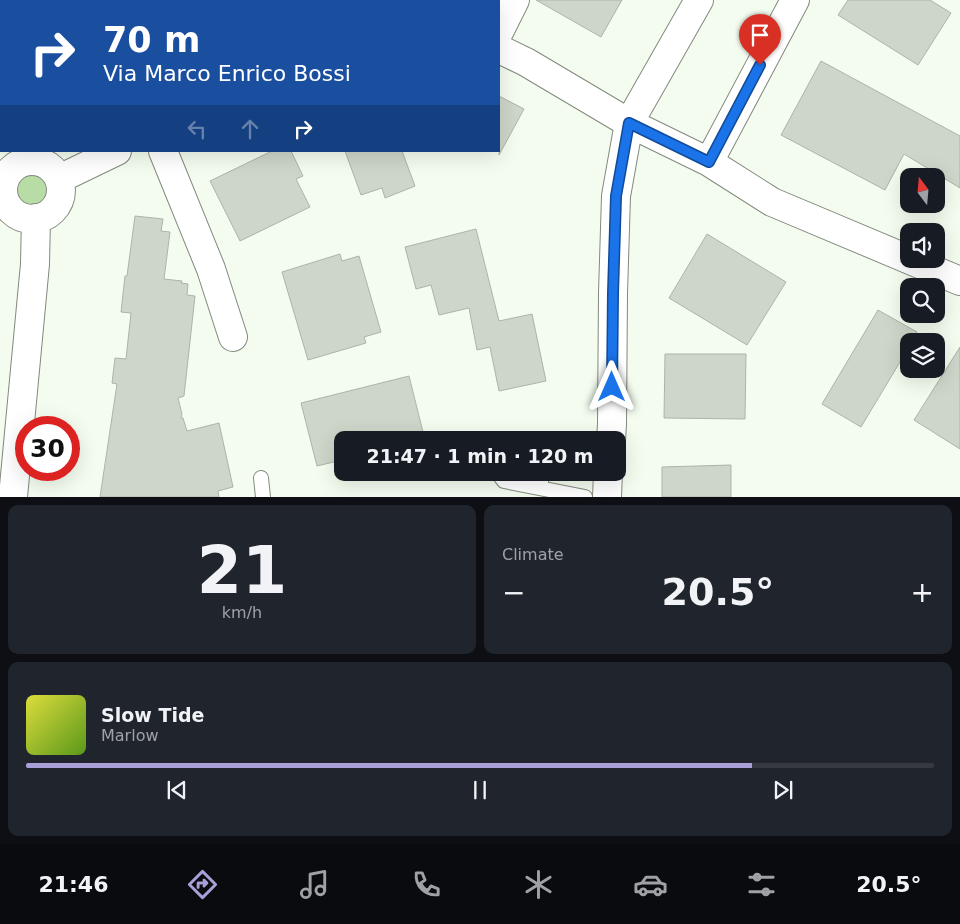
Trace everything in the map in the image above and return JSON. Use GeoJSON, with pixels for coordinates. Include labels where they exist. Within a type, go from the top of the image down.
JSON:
{"type":"FeatureCollection","features":[{"type":"Feature","properties":{"kind":"street"},"geometry":{"type":"LineString","coordinates":[[500,30],[515,0]]}},
{"type":"Feature","properties":{"kind":"street"},"geometry":{"type":"LineString","coordinates":[[612,431],[616,196],[629,123],[699,0]]}},
{"type":"Feature","properties":{"kind":"street"},"geometry":{"type":"LineString","coordinates":[[709,162],[795,0]]}},
{"type":"Feature","properties":{"kind":"street"},"geometry":{"type":"LineString","coordinates":[[500,49],[526,62],[629,123],[709,162],[772,202],[960,281]]}},
{"type":"Feature","properties":{"kind":"street"},"geometry":{"type":"LineString","coordinates":[[60,179],[115,152]]}},
{"type":"Feature","properties":{"kind":"street"},"geometry":{"type":"LineString","coordinates":[[163,152],[211,269],[233,337]]}},
{"type":"Feature","properties":{"kind":"street"},"geometry":{"type":"LineString","coordinates":[[33,160],[44,163],[54,170],[60,179],[61,191],[59,202],[52,211],[42,217],[31,219],[20,216],[10,210],[4,200],[2,188],[6,164],[33,160]]}},
{"type":"Feature","properties":{"kind":"street"},"geometry":{"type":"LineString","coordinates":[[13,496],[35,264],[36,218]]}},
{"type":"Feature","properties":{"kind":"street"},"geometry":{"type":"LineString","coordinates":[[607,496],[608,481]]}},
{"type":"Feature","properties":{"kind":"lane"},"geometry":{"type":"LineString","coordinates":[[261,478],[263,496]]}},
{"type":"Feature","properties":{"kind":"lane"},"geometry":{"type":"LineString","coordinates":[[504,481],[585,496]]}},
{"type":"Feature","properties":{"kind":"lane"},"geometry":{"type":"LineString","coordinates":[[540,481],[540,488]]}},
{"type":"Feature","properties":{"kind":"green space"},"geometry":{"type":"Polygon","coordinates":[[[32,171],[45,176],[50,189],[45,202],[32,207],[19,202],[14,189],[19,176],[32,171]]]}},
{"type":"Feature","properties":{"kind":"building"},"geometry":{"type":"Polygon","coordinates":[[[536,0],[622,0],[601,37],[536,0]]]}},
{"type":"Feature","properties":{"kind":"building"},"geometry":{"type":"Polygon","coordinates":[[[848,0],[930,0],[951,13],[918,65],[838,15],[848,0]]]}},
{"type":"Feature","properties":{"kind":"building"},"geometry":{"type":"Polygon","coordinates":[[[821,61],[960,136],[960,188],[945,179],[945,168],[927,168],[904,154],[885,190],[781,135],[821,61]]]}},
{"type":"Feature","properties":{"kind":"building"},"geometry":{"type":"Polygon","coordinates":[[[500,97],[524,109],[499,155],[500,152],[500,97]]]}},
{"type":"Feature","properties":{"kind":"building"},"geometry":{"type":"Polygon","coordinates":[[[270,152],[291,152],[303,176],[296,179],[310,207],[240,241],[210,181],[270,152]]]}},
{"type":"Feature","properties":{"kind":"building"},"geometry":{"type":"Polygon","coordinates":[[[345,152],[402,152],[415,186],[385,198],[382,188],[361,195],[345,152]]]}},
{"type":"Feature","properties":{"kind":"building"},"geometry":{"type":"Polygon","coordinates":[[[135,216],[163,219],[161,231],[170,232],[164,279],[182,281],[181,283],[188,284],[187,295],[195,296],[184,396],[178,398],[182,414],[181,418],[183,418],[187,431],[219,423],[233,487],[218,491],[219,497],[100,497],[117,384],[112,383],[115,358],[126,359],[131,313],[121,312],[135,216]]]}},
{"type":"Feature","properties":{"kind":"building"},"geometry":{"type":"Polygon","coordinates":[[[476,229],[499,321],[532,314],[546,381],[499,391],[490,347],[477,350],[469,308],[439,315],[431,285],[416,289],[405,247],[476,229]]]}},
{"type":"Feature","properties":{"kind":"building"},"geometry":{"type":"Polygon","coordinates":[[[707,234],[786,282],[747,345],[669,298],[707,234]]]}},
{"type":"Feature","properties":{"kind":"building"},"geometry":{"type":"Polygon","coordinates":[[[340,254],[342,261],[359,256],[381,332],[364,337],[366,343],[308,360],[282,272],[340,254]]]}},
{"type":"Feature","properties":{"kind":"building"},"geometry":{"type":"Polygon","coordinates":[[[878,310],[917,332],[900,333],[900,362],[861,427],[822,404],[878,310]]]}},
{"type":"Feature","properties":{"kind":"building"},"geometry":{"type":"Polygon","coordinates":[[[960,347],[960,449],[914,420],[940,378],[945,378],[945,371],[960,347]]]}},
{"type":"Feature","properties":{"kind":"building"},"geometry":{"type":"Polygon","coordinates":[[[665,354],[746,354],[745,419],[664,418],[665,354]]]}},
{"type":"Feature","properties":{"kind":"building"},"geometry":{"type":"Polygon","coordinates":[[[409,376],[423,431],[334,431],[334,462],[317,466],[301,403],[409,376]]]}},
{"type":"Feature","properties":{"kind":"building"},"geometry":{"type":"Polygon","coordinates":[[[731,465],[731,497],[662,497],[662,467],[731,465]]]}},
{"type":"Feature","properties":{"kind":"route"},"geometry":{"type":"LineString","coordinates":[[612,387],[616,196],[629,123],[709,162],[760,65]]}}]}
